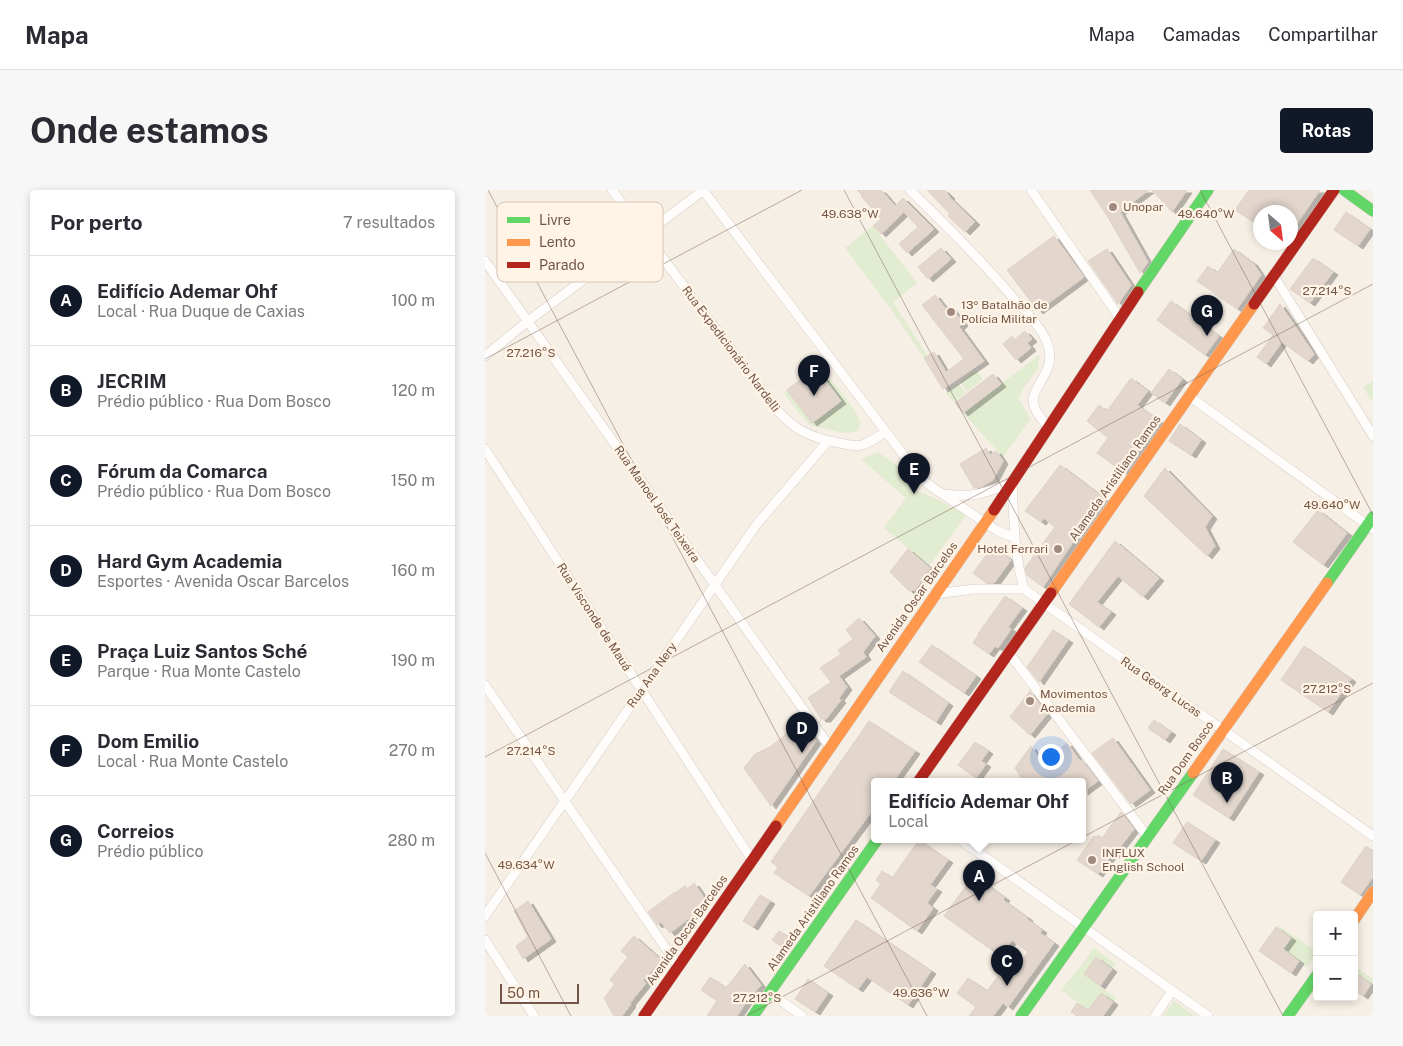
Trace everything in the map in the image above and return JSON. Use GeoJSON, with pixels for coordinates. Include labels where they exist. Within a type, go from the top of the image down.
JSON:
{"type":"FeatureCollection","features":[{"type":"Feature","properties":{"kind":"main road","name":"Avenida Oscar Barcelos"},"geometry":{"type":"LineString","coordinates":[[644,1016],[986,522],[1120,318],[1208,190]]}},
{"type":"Feature","properties":{"kind":"main road","name":"Alameda Aristiliano Ramos"},"geometry":{"type":"LineString","coordinates":[[921,778],[1334,190]]}},
{"type":"Feature","properties":{"kind":"main road"},"geometry":{"type":"LineString","coordinates":[[1344,190],[1373,211]]}},
{"type":"Feature","properties":{"kind":"main road","name":"Rua Dom Bosco"},"geometry":{"type":"LineString","coordinates":[[1021,1016],[1147,836],[1371,524]]}},
{"type":"Feature","properties":{"kind":"main road","name":"Alameda Aristiliano Ramos"},"geometry":{"type":"LineString","coordinates":[[753,1016],[875,843]]}},
{"type":"Feature","properties":{"kind":"main road"},"geometry":{"type":"LineString","coordinates":[[1358,914],[1373,892]]}},
{"type":"Feature","properties":{"kind":"main road"},"geometry":{"type":"LineString","coordinates":[[1288,1016],[1313,981]]}},
{"type":"Feature","properties":{"kind":"street","name":"Rua Expedicionário Nardelli"},"geometry":{"type":"LineString","coordinates":[[612,190],[621,202]]}},
{"type":"Feature","properties":{"kind":"street"},"geometry":{"type":"LineString","coordinates":[[663,220],[703,190],[885,432],[926,482],[996,530],[1015,538]]}},
{"type":"Feature","properties":{"kind":"street"},"geometry":{"type":"LineString","coordinates":[[909,190],[971,250],[1025,310],[1046,340],[1049,350],[1049,361],[1047,370],[1035,391],[1033,405],[1049,428]]}},
{"type":"Feature","properties":{"kind":"street"},"geometry":{"type":"LineString","coordinates":[[1031,190],[1120,318]]}},
{"type":"Feature","properties":{"kind":"street","name":"Rua Expedicionário Nardelli"},"geometry":{"type":"LineString","coordinates":[[663,258],[779,413],[797,429],[811,436],[851,445],[869,442],[885,432]]}},
{"type":"Feature","properties":{"kind":"street","name":"Rua Manoel José Teixeira"},"geometry":{"type":"LineString","coordinates":[[485,261],[497,278]]}},
{"type":"Feature","properties":{"kind":"street"},"geometry":{"type":"LineString","coordinates":[[1274,276],[1373,436]]}},
{"type":"Feature","properties":{"kind":"street","name":"Rua Manoel José Teixeira"},"geometry":{"type":"LineString","coordinates":[[500,282],[831,747]]}},
{"type":"Feature","properties":{"kind":"street"},"geometry":{"type":"LineString","coordinates":[[485,356],[581,282]]}},
{"type":"Feature","properties":{"kind":"street"},"geometry":{"type":"LineString","coordinates":[[1189,396],[1371,524]]}},
{"type":"Feature","properties":{"kind":"street","name":"Rua Ana Nery"},"geometry":{"type":"LineString","coordinates":[[485,916],[757,524],[828,441]]}},
{"type":"Feature","properties":{"kind":"street","name":"Rua Visconde de Mauá"},"geometry":{"type":"LineString","coordinates":[[485,449],[752,860]]}},
{"type":"Feature","properties":{"kind":"street"},"geometry":{"type":"LineString","coordinates":[[935,594],[975,589],[1024,589],[1019,570],[1015,538],[1012,483],[976,495],[942,494]]}},
{"type":"Feature","properties":{"kind":"street","name":"Rua Georg Lucas"},"geometry":{"type":"LineString","coordinates":[[1024,589],[1373,836]]}},
{"type":"Feature","properties":{"kind":"street"},"geometry":{"type":"LineString","coordinates":[[1009,653],[1147,836]]}},
{"type":"Feature","properties":{"kind":"street"},"geometry":{"type":"LineString","coordinates":[[485,685],[679,966]]}},
{"type":"Feature","properties":{"kind":"street"},"geometry":{"type":"LineString","coordinates":[[965,843],[1208,1016]]}},
{"type":"Feature","properties":{"kind":"street"},"geometry":{"type":"LineString","coordinates":[[485,940],[535,1016]]}},
{"type":"Feature","properties":{"kind":"street"},"geometry":{"type":"LineString","coordinates":[[1155,1016],[1173,991]]}},
{"type":"Feature","properties":{"kind":"street"},"geometry":{"type":"LineString","coordinates":[[770,993],[802,1016]]}},
{"type":"Feature","properties":{"kind":"green space"},"geometry":{"type":"Polygon","coordinates":[[[873,226],[917,283],[893,302],[928,356],[924,358],[888,305],[845,248],[873,226]]]}},
{"type":"Feature","properties":{"kind":"green space"},"geometry":{"type":"Polygon","coordinates":[[[1040,355],[1037,370],[1018,398],[1031,419],[1003,457],[963,413],[1040,355]]]}},
{"type":"Feature","properties":{"kind":"green space"},"geometry":{"type":"Polygon","coordinates":[[[819,366],[842,393],[858,416],[860,421],[857,431],[847,433],[810,424],[784,393],[819,366]]]}},
{"type":"Feature","properties":{"kind":"green space"},"geometry":{"type":"Polygon","coordinates":[[[976,370],[983,379],[967,392],[960,382],[976,370]]]}},
{"type":"Feature","properties":{"kind":"green space"},"geometry":{"type":"Polygon","coordinates":[[[1373,381],[1373,399],[1371,400],[1363,387],[1373,381]]]}},
{"type":"Feature","properties":{"kind":"green space"},"geometry":{"type":"Polygon","coordinates":[[[958,384],[966,393],[954,402],[946,393],[958,384]]]}},
{"type":"Feature","properties":{"kind":"green space"},"geometry":{"type":"Polygon","coordinates":[[[878,452],[902,469],[918,491],[966,515],[929,566],[884,528],[906,498],[861,459],[878,452]]]}},
{"type":"Feature","properties":{"kind":"green space"},"geometry":{"type":"Polygon","coordinates":[[[1278,925],[1313,949],[1313,958],[1307,967],[1268,939],[1278,925]]]}},
{"type":"Feature","properties":{"kind":"green space"},"geometry":{"type":"Polygon","coordinates":[[[1094,948],[1116,964],[1112,969],[1096,957],[1084,974],[1116,998],[1103,1016],[1096,1016],[1061,990],[1094,948]]]}},
{"type":"Feature","properties":{"kind":"green space"},"geometry":{"type":"Polygon","coordinates":[[[1358,969],[1373,979],[1373,982],[1363,996],[1358,993],[1358,969]]]}},
{"type":"Feature","properties":{"kind":"green space"},"geometry":{"type":"Polygon","coordinates":[[[1174,1001],[1195,1016],[1163,1016],[1174,1001]]]}},
{"type":"Feature","properties":{"kind":"building"},"geometry":{"type":"Polygon","coordinates":[[[857,190],[881,190],[895,206],[903,198],[934,229],[907,253],[899,244],[918,227],[904,212],[881,234],[873,226],[881,219],[857,190]]]}},
{"type":"Feature","properties":{"kind":"building"},"geometry":{"type":"Polygon","coordinates":[[[927,190],[944,190],[975,222],[965,232],[948,216],[950,214],[927,190]]]}},
{"type":"Feature","properties":{"kind":"building"},"geometry":{"type":"Polygon","coordinates":[[[1090,190],[1149,190],[1120,212],[1148,262],[1140,273],[1109,219],[1090,190]]]}},
{"type":"Feature","properties":{"kind":"building"},"geometry":{"type":"Polygon","coordinates":[[[1152,190],[1187,190],[1172,212],[1152,190]]]}},
{"type":"Feature","properties":{"kind":"building"},"geometry":{"type":"Polygon","coordinates":[[[1249,190],[1320,190],[1298,222],[1298,205],[1253,205],[1253,222],[1235,210],[1249,190]]]}},
{"type":"Feature","properties":{"kind":"building"},"geometry":{"type":"Polygon","coordinates":[[[1346,212],[1370,229],[1358,246],[1334,230],[1346,212]]]}},
{"type":"Feature","properties":{"kind":"building"},"geometry":{"type":"Polygon","coordinates":[[[1054,236],[1084,277],[1038,311],[1007,270],[1054,236]]]}},
{"type":"Feature","properties":{"kind":"building"},"geometry":{"type":"Polygon","coordinates":[[[941,248],[951,259],[928,279],[918,267],[941,248]]]}},
{"type":"Feature","properties":{"kind":"building"},"geometry":{"type":"Polygon","coordinates":[[[1107,249],[1131,285],[1118,304],[1088,261],[1107,249]]]}},
{"type":"Feature","properties":{"kind":"building"},"geometry":{"type":"Polygon","coordinates":[[[1234,249],[1253,263],[1261,275],[1237,309],[1197,281],[1208,266],[1217,273],[1234,249]]]}},
{"type":"Feature","properties":{"kind":"building"},"geometry":{"type":"Polygon","coordinates":[[[1313,258],[1333,272],[1310,303],[1290,289],[1313,258]]]}},
{"type":"Feature","properties":{"kind":"building"},"geometry":{"type":"Polygon","coordinates":[[[935,295],[946,309],[950,306],[963,323],[959,327],[984,361],[943,389],[924,358],[934,352],[946,372],[964,359],[922,305],[935,295]]]}},
{"type":"Feature","properties":{"kind":"building"},"geometry":{"type":"Polygon","coordinates":[[[1171,301],[1219,336],[1205,355],[1157,320],[1171,301]]]}},
{"type":"Feature","properties":{"kind":"building"},"geometry":{"type":"Polygon","coordinates":[[[1280,304],[1314,354],[1308,361],[1282,342],[1266,364],[1257,357],[1273,335],[1263,328],[1280,304]]]}},
{"type":"Feature","properties":{"kind":"building"},"geometry":{"type":"Polygon","coordinates":[[[1025,331],[1032,339],[1027,343],[1031,348],[1016,360],[1003,344],[1012,336],[1014,340],[1025,331]]]}},
{"type":"Feature","properties":{"kind":"building"},"geometry":{"type":"Polygon","coordinates":[[[816,368],[841,401],[812,423],[787,390],[816,368]]]}},
{"type":"Feature","properties":{"kind":"building"},"geometry":{"type":"Polygon","coordinates":[[[1169,369],[1182,379],[1165,403],[1151,393],[1169,369]]]}},
{"type":"Feature","properties":{"kind":"building"},"geometry":{"type":"Polygon","coordinates":[[[993,374],[1001,384],[963,413],[955,403],[993,374]]]}},
{"type":"Feature","properties":{"kind":"building"},"geometry":{"type":"Polygon","coordinates":[[[1131,378],[1148,391],[1137,405],[1159,421],[1123,472],[1097,453],[1108,438],[1087,421],[1099,405],[1107,411],[1131,378]]]}},
{"type":"Feature","properties":{"kind":"building"},"geometry":{"type":"Polygon","coordinates":[[[1180,424],[1201,440],[1191,455],[1169,441],[1180,424]]]}},
{"type":"Feature","properties":{"kind":"building"},"geometry":{"type":"Polygon","coordinates":[[[986,448],[990,455],[996,451],[1003,461],[993,480],[981,487],[974,488],[960,464],[986,448]]]}},
{"type":"Feature","properties":{"kind":"building"},"geometry":{"type":"Polygon","coordinates":[[[1060,465],[1103,497],[1043,587],[1027,575],[1025,568],[1055,527],[1044,518],[1041,522],[1025,511],[1060,465]]]}},
{"type":"Feature","properties":{"kind":"building"},"geometry":{"type":"Polygon","coordinates":[[[1165,468],[1212,516],[1205,527],[1215,546],[1207,556],[1144,496],[1165,468]]]}},
{"type":"Feature","properties":{"kind":"building"},"geometry":{"type":"Polygon","coordinates":[[[1318,510],[1347,533],[1323,565],[1293,542],[1318,510]]]}},
{"type":"Feature","properties":{"kind":"building"},"geometry":{"type":"Polygon","coordinates":[[[1115,541],[1159,578],[1143,597],[1118,576],[1097,602],[1111,612],[1099,627],[1069,604],[1115,541]]]}},
{"type":"Feature","properties":{"kind":"building"},"geometry":{"type":"Polygon","coordinates":[[[993,546],[1011,560],[994,583],[986,583],[973,573],[993,546]]]}},
{"type":"Feature","properties":{"kind":"building"},"geometry":{"type":"Polygon","coordinates":[[[908,549],[930,568],[915,590],[909,591],[890,572],[908,549]]]}},
{"type":"Feature","properties":{"kind":"building"},"geometry":{"type":"Polygon","coordinates":[[[1005,596],[1022,608],[1008,627],[1011,629],[998,648],[995,646],[989,654],[973,643],[1005,596]]]}},
{"type":"Feature","properties":{"kind":"building"},"geometry":{"type":"Polygon","coordinates":[[[859,618],[875,636],[863,652],[866,657],[839,676],[847,687],[839,698],[841,700],[826,719],[821,719],[808,698],[831,682],[820,668],[841,654],[838,650],[853,639],[846,630],[859,618]]]}},
{"type":"Feature","properties":{"kind":"building"},"geometry":{"type":"Polygon","coordinates":[[[1053,630],[1068,640],[1039,682],[1027,667],[1053,630]]]}},
{"type":"Feature","properties":{"kind":"building"},"geometry":{"type":"Polygon","coordinates":[[[932,645],[976,676],[964,693],[919,662],[932,645]]]}},
{"type":"Feature","properties":{"kind":"building"},"geometry":{"type":"Polygon","coordinates":[[[1304,646],[1351,679],[1328,712],[1281,680],[1304,646]]]}},
{"type":"Feature","properties":{"kind":"building"},"geometry":{"type":"Polygon","coordinates":[[[903,671],[948,703],[936,722],[889,692],[903,671]]]}},
{"type":"Feature","properties":{"kind":"building","name":"Movimentos Academia"},"geometry":{"type":"Polygon","coordinates":[[[1030,691],[1047,714],[1030,735],[1010,717],[1030,691]]]}},
{"type":"Feature","properties":{"kind":"building"},"geometry":{"type":"Polygon","coordinates":[[[1154,720],[1171,732],[1165,740],[1148,728],[1154,720]]]}},
{"type":"Feature","properties":{"kind":"building"},"geometry":{"type":"Polygon","coordinates":[[[869,721],[915,751],[896,778],[871,778],[871,812],[809,896],[774,873],[778,867],[771,862],[869,721]]]}},
{"type":"Feature","properties":{"kind":"building"},"geometry":{"type":"Polygon","coordinates":[[[800,723],[816,741],[771,806],[744,768],[755,754],[770,747],[800,723]]]}},
{"type":"Feature","properties":{"kind":"building"},"geometry":{"type":"Polygon","coordinates":[[[1113,738],[1150,790],[1131,804],[1092,753],[1113,738]]]}},
{"type":"Feature","properties":{"kind":"building"},"geometry":{"type":"Polygon","coordinates":[[[975,742],[988,751],[981,761],[986,764],[976,778],[958,765],[975,742]]]}},
{"type":"Feature","properties":{"kind":"building"},"geometry":{"type":"Polygon","coordinates":[[[1067,743],[1098,781],[1086,790],[1086,778],[1021,778],[1015,768],[1031,746],[1042,764],[1067,743]]]}},
{"type":"Feature","properties":{"kind":"building"},"geometry":{"type":"Polygon","coordinates":[[[1223,749],[1259,772],[1229,818],[1193,795],[1223,749]]]}},
{"type":"Feature","properties":{"kind":"building"},"geometry":{"type":"Polygon","coordinates":[[[1121,812],[1134,829],[1114,855],[1112,854],[1098,874],[1077,860],[1094,836],[1098,835],[1102,838],[1121,812]]]}},
{"type":"Feature","properties":{"kind":"building"},"geometry":{"type":"Polygon","coordinates":[[[1187,822],[1215,840],[1201,861],[1173,843],[1187,822]]]}},
{"type":"Feature","properties":{"kind":"building"},"geometry":{"type":"Polygon","coordinates":[[[917,843],[923,843],[948,860],[930,885],[937,889],[927,903],[933,908],[917,931],[871,898],[881,884],[876,880],[882,871],[892,878],[917,843]]]}},
{"type":"Feature","properties":{"kind":"building"},"geometry":{"type":"Polygon","coordinates":[[[1366,846],[1373,851],[1373,877],[1360,895],[1341,882],[1366,846]]]}},
{"type":"Feature","properties":{"kind":"building"},"geometry":{"type":"Polygon","coordinates":[[[974,875],[1005,898],[1003,900],[1028,918],[1042,930],[1040,933],[1054,943],[1008,1007],[1003,1003],[993,1016],[969,1016],[976,1007],[957,993],[968,978],[987,991],[1006,965],[1014,971],[1028,952],[1012,940],[1000,956],[944,916],[974,875]]]}},
{"type":"Feature","properties":{"kind":"building"},"geometry":{"type":"Polygon","coordinates":[[[694,883],[705,899],[692,916],[670,933],[661,922],[657,925],[648,912],[675,892],[685,886],[687,889],[694,883]]]}},
{"type":"Feature","properties":{"kind":"building"},"geometry":{"type":"Polygon","coordinates":[[[760,895],[770,901],[753,927],[743,921],[760,895]]]}},
{"type":"Feature","properties":{"kind":"building"},"geometry":{"type":"Polygon","coordinates":[[[528,901],[551,939],[523,959],[516,946],[528,937],[514,911],[528,901]]]}},
{"type":"Feature","properties":{"kind":"building"},"geometry":{"type":"Polygon","coordinates":[[[856,920],[931,971],[908,1005],[867,977],[858,989],[824,966],[856,920]]]}},
{"type":"Feature","properties":{"kind":"building"},"geometry":{"type":"Polygon","coordinates":[[[1276,927],[1291,938],[1283,949],[1299,961],[1291,973],[1259,951],[1276,927]]]}},
{"type":"Feature","properties":{"kind":"building"},"geometry":{"type":"Polygon","coordinates":[[[779,931],[791,938],[784,948],[772,940],[779,931]]]}},
{"type":"Feature","properties":{"kind":"building"},"geometry":{"type":"Polygon","coordinates":[[[634,936],[661,960],[643,981],[646,983],[622,1016],[614,1016],[604,998],[615,984],[610,980],[628,957],[621,951],[634,936]]]}},
{"type":"Feature","properties":{"kind":"building"},"geometry":{"type":"Polygon","coordinates":[[[1096,957],[1112,969],[1100,986],[1084,974],[1096,957]]]}},
{"type":"Feature","properties":{"kind":"building"},"geometry":{"type":"Polygon","coordinates":[[[745,964],[761,985],[750,996],[737,1016],[707,1016],[717,1001],[701,990],[710,977],[726,988],[745,964]]]}},
{"type":"Feature","properties":{"kind":"building"},"geometry":{"type":"Polygon","coordinates":[[[1358,975],[1371,984],[1363,996],[1358,993],[1358,975]]]}},
{"type":"Feature","properties":{"kind":"building"},"geometry":{"type":"Polygon","coordinates":[[[808,979],[828,993],[815,1012],[795,999],[808,979]]]}},
{"type":"Feature","properties":{"kind":"building"},"geometry":{"type":"Polygon","coordinates":[[[1101,993],[1113,1002],[1103,1016],[1078,1016],[1071,1012],[1077,1003],[1088,1010],[1101,993]]]}},
{"type":"Feature","properties":{"kind":"traffic: fast"},"geometry":{"type":"LineString","coordinates":[[1138,292],[1208,190]]}},
{"type":"Feature","properties":{"kind":"traffic: fast"},"geometry":{"type":"LineString","coordinates":[[1344,190],[1373,211]]}},
{"type":"Feature","properties":{"kind":"traffic: fast"},"geometry":{"type":"LineString","coordinates":[[1327,583],[1373,517]]}},
{"type":"Feature","properties":{"kind":"traffic: fast"},"geometry":{"type":"LineString","coordinates":[[1021,1016],[1193,773]]}},
{"type":"Feature","properties":{"kind":"traffic: fast"},"geometry":{"type":"LineString","coordinates":[[753,1016],[875,843]]}},
{"type":"Feature","properties":{"kind":"traffic: fast"},"geometry":{"type":"LineString","coordinates":[[1288,1016],[1313,981]]}},
{"type":"Feature","properties":{"kind":"traffic: slow"},"geometry":{"type":"LineString","coordinates":[[1051,593],[1254,304]]}},
{"type":"Feature","properties":{"kind":"traffic: slow"},"geometry":{"type":"LineString","coordinates":[[776,826],[994,510]]}},
{"type":"Feature","properties":{"kind":"traffic: slow"},"geometry":{"type":"LineString","coordinates":[[1193,773],[1327,583]]}},
{"type":"Feature","properties":{"kind":"traffic: slow"},"geometry":{"type":"LineString","coordinates":[[1358,914],[1373,892]]}},
{"type":"Feature","properties":{"kind":"traffic: jam"},"geometry":{"type":"LineString","coordinates":[[1254,304],[1334,190]]}},
{"type":"Feature","properties":{"kind":"traffic: jam"},"geometry":{"type":"LineString","coordinates":[[994,510],[1138,292]]}},
{"type":"Feature","properties":{"kind":"traffic: jam"},"geometry":{"type":"LineString","coordinates":[[921,778],[1051,593]]}},
{"type":"Feature","properties":{"kind":"traffic: jam"},"geometry":{"type":"LineString","coordinates":[[644,1016],[776,826]]}},
{"type":"Feature","properties":{"kind":"place","name":"Unopar"},"geometry":{"type":"Point","coordinates":[1113,207]}},
{"type":"Feature","properties":{"kind":"place","name":"13º Batalhão de Polícia Militar"},"geometry":{"type":"Point","coordinates":[951,312]}},
{"type":"Feature","properties":{"kind":"place","name":"Correios"},"geometry":{"type":"Point","coordinates":[1207,336]}},
{"type":"Feature","properties":{"kind":"place","name":"Dom Emilio"},"geometry":{"type":"Point","coordinates":[814,396]}},
{"type":"Feature","properties":{"kind":"place","name":"Praça Luiz Santos Sché"},"geometry":{"type":"Point","coordinates":[914,494]}},
{"type":"Feature","properties":{"kind":"place","name":"Hotel Ferrari"},"geometry":{"type":"Point","coordinates":[1058,549]}},
{"type":"Feature","properties":{"kind":"place","name":"Movimentos Academia"},"geometry":{"type":"Point","coordinates":[1030,701]}},
{"type":"Feature","properties":{"kind":"place","name":"Hard Gym Academia"},"geometry":{"type":"Point","coordinates":[802,753]}},
{"type":"Feature","properties":{"kind":"place","name":"JECRIM"},"geometry":{"type":"Point","coordinates":[1227,803]}},
{"type":"Feature","properties":{"kind":"place","name":"INFLUX English School"},"geometry":{"type":"Point","coordinates":[1092,860]}},
{"type":"Feature","properties":{"kind":"place","name":"Edifício Ademar Ohf"},"geometry":{"type":"Point","coordinates":[979,901]}},
{"type":"Feature","properties":{"kind":"place","name":"Fórum da Comarca"},"geometry":{"type":"Point","coordinates":[1007,986]}}]}
